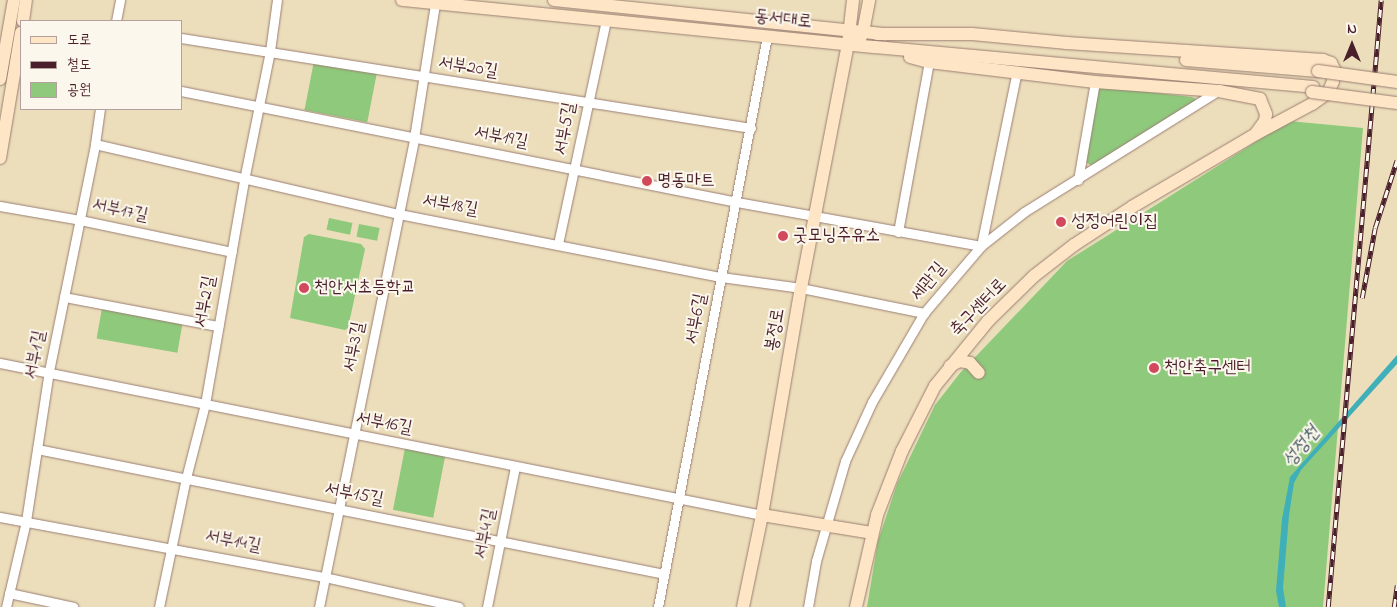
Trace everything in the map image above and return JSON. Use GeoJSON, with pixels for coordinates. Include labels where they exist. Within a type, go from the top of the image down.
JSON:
{"type":"FeatureCollection","features":[{"type":"Feature","properties":{"kind":"street"},"geometry":{"type":"LineString","coordinates":[[0,79],[14,0]]}},
{"type":"Feature","properties":{"kind":"street"},"geometry":{"type":"LineString","coordinates":[[23,20],[26,0]]}},
{"type":"Feature","properties":{"kind":"street"},"geometry":{"type":"LineString","coordinates":[[116,20],[120,0]]}},
{"type":"Feature","properties":{"kind":"street","name":"서부2길"},"geometry":{"type":"LineString","coordinates":[[159,607],[186,478],[205,404],[244,180],[270,51],[276,0]]}},
{"type":"Feature","properties":{"kind":"street","name":"동서대로"},"geometry":{"type":"LineString","coordinates":[[402,0],[875,47],[1014,66]]}},
{"type":"Feature","properties":{"kind":"street","name":"동서대로"},"geometry":{"type":"LineString","coordinates":[[554,0],[652,5],[877,34],[1318,71]]}},
{"type":"Feature","properties":{"kind":"street","name":"봉정로"},"geometry":{"type":"LineString","coordinates":[[853,0],[850,31],[853,45]]}},
{"type":"Feature","properties":{"kind":"street","name":"봉정로"},"geometry":{"type":"LineString","coordinates":[[743,607],[762,515],[801,288],[845,60],[853,45],[864,32],[870,0]]}},
{"type":"Feature","properties":{"kind":"street","name":"서부3길"},"geometry":{"type":"LineString","coordinates":[[319,607],[414,138],[435,2]]}},
{"type":"Feature","properties":{"kind":"street","name":"서부5길"},"geometry":{"type":"LineString","coordinates":[[558,244],[576,169],[587,103],[606,20]]}},
{"type":"Feature","properties":{"kind":"street","name":"축구센터로"},"geometry":{"type":"LineString","coordinates":[[856,607],[872,534],[890,478],[908,439],[935,386],[988,321],[1034,276],[1074,245],[1132,206],[1256,134],[1312,104],[1328,92],[1333,81],[1334,69],[1331,63],[1323,60],[1066,43],[972,34],[877,34]]}},
{"type":"Feature","properties":{"kind":"street","name":"서부6길"},"geometry":{"type":"LineString","coordinates":[[658,607],[737,202],[767,36]]}},
{"type":"Feature","properties":{"kind":"street","name":"서부20길"},"geometry":{"type":"LineString","coordinates":[[182,38],[270,51],[422,78],[751,128]]}},
{"type":"Feature","properties":{"kind":"street"},"geometry":{"type":"LineString","coordinates":[[875,47],[929,62],[1206,78],[1397,95]]}},
{"type":"Feature","properties":{"kind":"street"},"geometry":{"type":"LineString","coordinates":[[0,158],[20,56]]}},
{"type":"Feature","properties":{"kind":"street"},"geometry":{"type":"LineString","coordinates":[[898,232],[929,62]]}},
{"type":"Feature","properties":{"kind":"street"},"geometry":{"type":"LineString","coordinates":[[1014,66],[1095,82],[1219,90],[1260,99],[1265,108],[1265,121],[1256,134]]}},
{"type":"Feature","properties":{"kind":"street"},"geometry":{"type":"LineString","coordinates":[[981,246],[1014,66]]}},
{"type":"Feature","properties":{"kind":"street"},"geometry":{"type":"LineString","coordinates":[[1318,71],[1397,74]]}},
{"type":"Feature","properties":{"kind":"street"},"geometry":{"type":"LineString","coordinates":[[1318,71],[1397,82]]}},
{"type":"Feature","properties":{"kind":"street"},"geometry":{"type":"LineString","coordinates":[[1206,78],[1397,103]]}},
{"type":"Feature","properties":{"kind":"street"},"geometry":{"type":"LineString","coordinates":[[1078,180],[1095,82]]}},
{"type":"Feature","properties":{"kind":"street","name":"세관길"},"geometry":{"type":"LineString","coordinates":[[808,607],[816,561],[845,461],[872,402],[924,313],[981,246],[1024,212],[1078,180],[1109,158],[1219,90]]}},
{"type":"Feature","properties":{"kind":"street","name":"서부19길"},"geometry":{"type":"LineString","coordinates":[[182,91],[737,202],[981,246]]}},
{"type":"Feature","properties":{"kind":"street","name":"서부1길"},"geometry":{"type":"LineString","coordinates":[[6,607],[26,521],[49,372],[96,144],[100,110]]}},
{"type":"Feature","properties":{"kind":"street","name":"서부18길"},"geometry":{"type":"LineString","coordinates":[[96,144],[244,180],[399,214],[721,277],[801,288],[924,313]]}},
{"type":"Feature","properties":{"kind":"street","name":"서부17길"},"geometry":{"type":"LineString","coordinates":[[0,206],[80,220],[232,252]]}},
{"type":"Feature","properties":{"kind":"street"},"geometry":{"type":"LineString","coordinates":[[64,297],[218,326]]}},
{"type":"Feature","properties":{"kind":"street"},"geometry":{"type":"LineString","coordinates":[[950,366],[960,362],[968,363],[979,373]]}},
{"type":"Feature","properties":{"kind":"street","name":"서부16길"},"geometry":{"type":"LineString","coordinates":[[0,363],[762,515]]}},
{"type":"Feature","properties":{"kind":"street","name":"서부15길"},"geometry":{"type":"LineString","coordinates":[[37,449],[664,574]]}},
{"type":"Feature","properties":{"kind":"street","name":"서부4길"},"geometry":{"type":"LineString","coordinates":[[487,607],[515,467]]}},
{"type":"Feature","properties":{"kind":"street"},"geometry":{"type":"LineString","coordinates":[[762,515],[872,534]]}},
{"type":"Feature","properties":{"kind":"street","name":"서부14길"},"geometry":{"type":"LineString","coordinates":[[0,517],[172,547],[325,577],[459,607]]}},
{"type":"Feature","properties":{"kind":"street"},"geometry":{"type":"LineString","coordinates":[[9,593],[74,607]]}},
{"type":"Feature","properties":{"kind":"green space"},"geometry":{"type":"Polygon","coordinates":[[[314,61],[377,73],[367,122],[304,110],[314,61]]]}},
{"type":"Feature","properties":{"kind":"green space"},"geometry":{"type":"Polygon","coordinates":[[[1103,87],[1196,99],[1195,103],[1092,166],[1086,162],[1085,158],[1098,88],[1103,87]]]}},
{"type":"Feature","properties":{"kind":"green space","name":"천안축구센터"},"geometry":{"type":"Polygon","coordinates":[[[1289,121],[1363,128],[1323,607],[867,607],[878,541],[897,484],[935,405],[960,373],[1067,261],[1289,121]]]}},
{"type":"Feature","properties":{"kind":"green space"},"geometry":{"type":"Polygon","coordinates":[[[329,218],[352,223],[350,235],[327,230],[329,218]]]}},
{"type":"Feature","properties":{"kind":"green space"},"geometry":{"type":"Polygon","coordinates":[[[359,224],[380,228],[377,241],[357,237],[359,224]]]}},
{"type":"Feature","properties":{"kind":"green space"},"geometry":{"type":"Polygon","coordinates":[[[309,234],[361,244],[365,249],[348,328],[345,330],[290,318],[304,237],[309,234]]]}},
{"type":"Feature","properties":{"kind":"green space"},"geometry":{"type":"Polygon","coordinates":[[[102,308],[183,322],[177,353],[97,339],[102,308]]]}},
{"type":"Feature","properties":{"kind":"green space"},"geometry":{"type":"Polygon","coordinates":[[[405,448],[445,456],[433,518],[393,510],[405,448]]]}},
{"type":"Feature","properties":{"kind":"water"},"geometry":{"type":"Polygon","coordinates":[[[1397,355],[1397,364],[1301,470],[1294,483],[1289,515],[1283,588],[1286,607],[1279,607],[1276,591],[1282,519],[1290,477],[1397,355]]]}},
{"type":"Feature","properties":{"kind":"railway"},"geometry":{"type":"LineString","coordinates":[[1328,607],[1381,0]]}},
{"type":"Feature","properties":{"kind":"railway"},"geometry":{"type":"LineString","coordinates":[[1362,298],[1375,228],[1397,160]]}},
{"type":"Feature","properties":{"kind":"railway"},"geometry":{"type":"LineString","coordinates":[[1394,607],[1397,585]]}},
{"type":"Feature","properties":{"kind":"place","name":"명동마트"},"geometry":{"type":"Point","coordinates":[647,181]}},
{"type":"Feature","properties":{"kind":"place","name":"성정어린이집"},"geometry":{"type":"Point","coordinates":[1061,222]}},
{"type":"Feature","properties":{"kind":"place","name":"굿모닝주유소"},"geometry":{"type":"Point","coordinates":[783,236]}},
{"type":"Feature","properties":{"kind":"place","name":"천안서초등학교"},"geometry":{"type":"Point","coordinates":[304,288]}},
{"type":"Feature","properties":{"kind":"place","name":"천안축구센터"},"geometry":{"type":"Point","coordinates":[1154,368]}},
{"type":"Feature","properties":{"kind":"water label","name":"성정천"},"geometry":{"type":"Point","coordinates":[1302,447]}}]}
